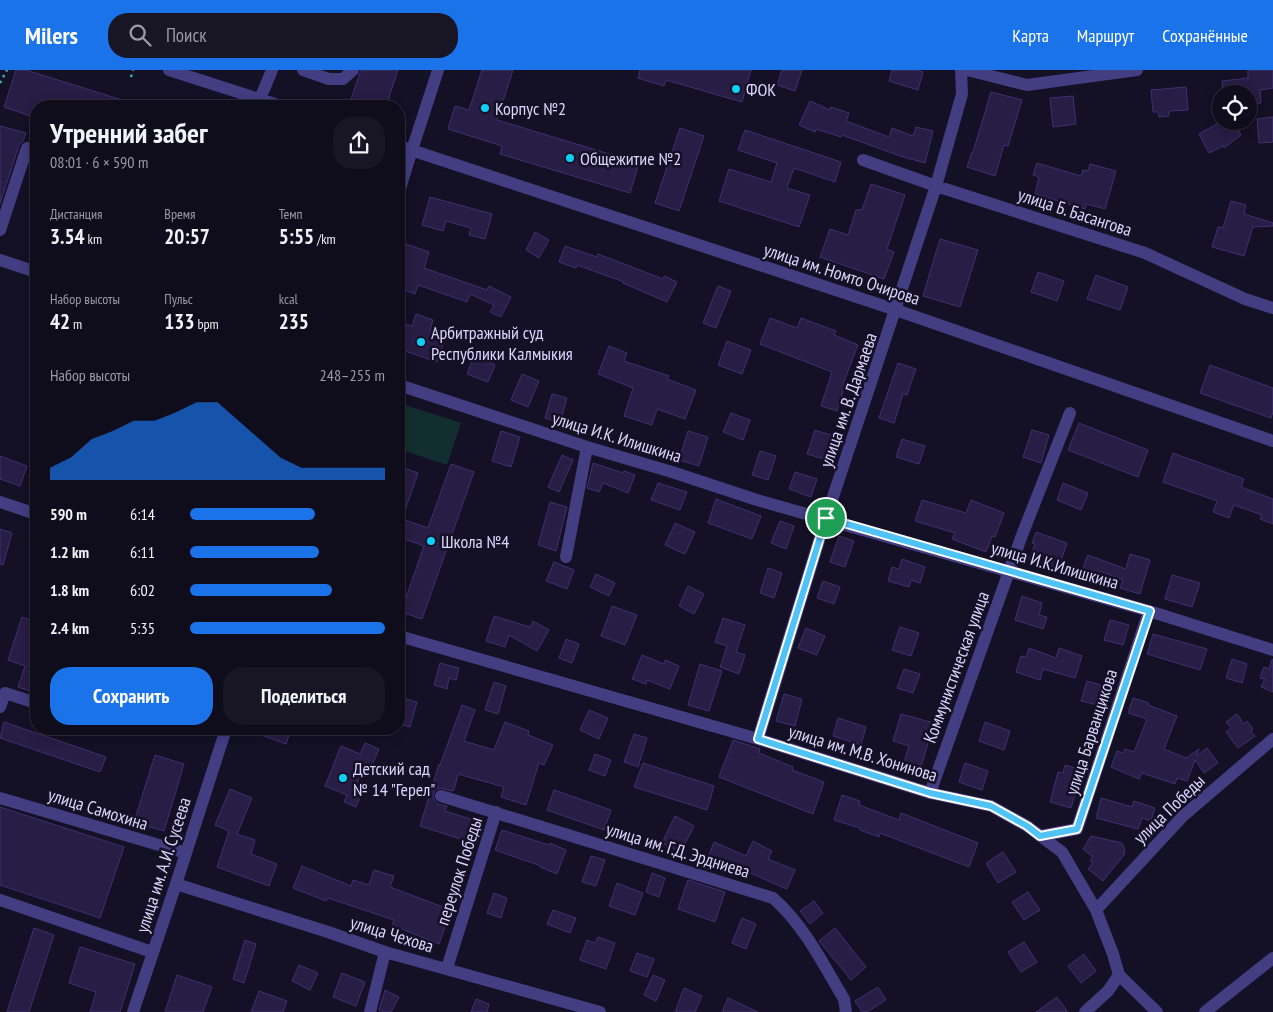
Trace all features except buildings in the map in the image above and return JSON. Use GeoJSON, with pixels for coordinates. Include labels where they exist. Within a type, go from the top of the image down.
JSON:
{"type":"FeatureCollection","features":[{"type":"Feature","properties":{"kind":"street"},"geometry":{"type":"LineString","coordinates":[[169,70],[260,100],[272,70]]}},
{"type":"Feature","properties":{"kind":"street"},"geometry":{"type":"LineString","coordinates":[[303,70],[329,79],[343,79],[352,70]]}},
{"type":"Feature","properties":{"kind":"street"},"geometry":{"type":"LineString","coordinates":[[405,148],[420,127],[438,70]]}},
{"type":"Feature","properties":{"kind":"street","name":"улица им. В. Дармаева"},"geometry":{"type":"LineString","coordinates":[[758,739],[826,518],[936,186],[962,94],[961,70]]}},
{"type":"Feature","properties":{"kind":"street"},"geometry":{"type":"LineString","coordinates":[[967,70],[1027,85],[1137,70]]}},
{"type":"Feature","properties":{"kind":"street"},"geometry":{"type":"LineString","coordinates":[[0,230],[27,148]]}},
{"type":"Feature","properties":{"kind":"street","name":"улица им. Номто Очирова"},"geometry":{"type":"LineString","coordinates":[[405,148],[896,310],[1273,441]]}},
{"type":"Feature","properties":{"kind":"street","name":"улица Б. Басангова"},"geometry":{"type":"LineString","coordinates":[[863,160],[936,186],[1145,253],[1245,299],[1273,308]]}},
{"type":"Feature","properties":{"kind":"street"},"geometry":{"type":"LineString","coordinates":[[0,260],[30,270]]}},
{"type":"Feature","properties":{"kind":"street","name":"улица И.К. Илишкина"},"geometry":{"type":"LineString","coordinates":[[405,387],[587,448],[672,472],[757,500],[826,518]]}},
{"type":"Feature","properties":{"kind":"street","name":"Коммунистическая улица"},"geometry":{"type":"LineString","coordinates":[[930,793],[1009,570],[1070,413]]}},
{"type":"Feature","properties":{"kind":"street"},"geometry":{"type":"LineString","coordinates":[[566,557],[587,448]]}},
{"type":"Feature","properties":{"kind":"street"},"geometry":{"type":"LineString","coordinates":[[0,502],[30,512]]}},
{"type":"Feature","properties":{"kind":"street","name":"улица И.К.Илишкина"},"geometry":{"type":"LineString","coordinates":[[826,518],[1150,611],[1273,650]]}},
{"type":"Feature","properties":{"kind":"street","name":"улица Барванцикова"},"geometry":{"type":"LineString","coordinates":[[1040,836],[1077,829],[1150,611]]}},
{"type":"Feature","properties":{"kind":"street","name":"улица им. М.В. Хонинова"},"geometry":{"type":"LineString","coordinates":[[405,638],[758,739],[930,793],[991,806],[1027,826],[1062,852],[1096,910],[1113,954],[1118,975]]}},
{"type":"Feature","properties":{"kind":"street"},"geometry":{"type":"LineString","coordinates":[[0,707],[5,693],[30,701]]}},
{"type":"Feature","properties":{"kind":"street","name":"улица им. А.И. Сусеева"},"geometry":{"type":"LineString","coordinates":[[133,1012],[224,735]]}},
{"type":"Feature","properties":{"kind":"street","name":"улица Победы"},"geometry":{"type":"LineString","coordinates":[[1096,910],[1183,816],[1273,739]]}},
{"type":"Feature","properties":{"kind":"street","name":"улица им. Г.Д. Эрдниева"},"geometry":{"type":"LineString","coordinates":[[441,796],[773,898],[787,910],[800,927],[844,999],[846,1012]]}},
{"type":"Feature","properties":{"kind":"street","name":"улица Самохина"},"geometry":{"type":"LineString","coordinates":[[0,798],[186,853]]}},
{"type":"Feature","properties":{"kind":"street","name":"переулок Победы"},"geometry":{"type":"LineString","coordinates":[[447,968],[496,812]]}},
{"type":"Feature","properties":{"kind":"street","name":"улица Чехова"},"geometry":{"type":"LineString","coordinates":[[176,884],[385,952],[447,968],[581,1009],[600,1012]]}},
{"type":"Feature","properties":{"kind":"street"},"geometry":{"type":"LineString","coordinates":[[0,900],[152,952]]}},
{"type":"Feature","properties":{"kind":"street"},"geometry":{"type":"LineString","coordinates":[[370,1012],[385,952]]}},
{"type":"Feature","properties":{"kind":"street"},"geometry":{"type":"LineString","coordinates":[[1205,1012],[1273,958]]}},
{"type":"Feature","properties":{"kind":"street"},"geometry":{"type":"LineString","coordinates":[[1085,1012],[1108,991],[1118,975],[1157,1012]]}},
{"type":"Feature","properties":{"kind":"path"},"geometry":{"type":"LineString","coordinates":[[0,83],[7,70]]}},
{"type":"Feature","properties":{"kind":"path"},"geometry":{"type":"LineString","coordinates":[[131,77],[133,70]]}},
{"type":"Feature","properties":{"kind":"green space"},"geometry":{"type":"Polygon","coordinates":[[[405,405],[461,423],[447,465],[405,451],[405,405]]]}},
{"type":"Feature","properties":{"kind":"place","name":"ФОК"},"geometry":{"type":"Point","coordinates":[736,89]}},
{"type":"Feature","properties":{"kind":"place","name":"Корпус №2"},"geometry":{"type":"Point","coordinates":[485,108]}},
{"type":"Feature","properties":{"kind":"place","name":"Общежитие №2"},"geometry":{"type":"Point","coordinates":[570,158]}},
{"type":"Feature","properties":{"kind":"place","name":"Арбитражный суд Республики Калмыкия"},"geometry":{"type":"Point","coordinates":[421,342]}},
{"type":"Feature","properties":{"kind":"place","name":"Школа №4"},"geometry":{"type":"Point","coordinates":[431,541]}},
{"type":"Feature","properties":{"kind":"place","name":"Детский сад № 14 \"Герел\""},"geometry":{"type":"Point","coordinates":[343,778]}},
{"type":"Feature","properties":{"kind":"route"},"geometry":{"type":"LineString","coordinates":[[826,518],[1150,611],[1077,829],[1040,836],[1027,826],[991,806],[930,793],[758,739],[826,518]]}}]}
